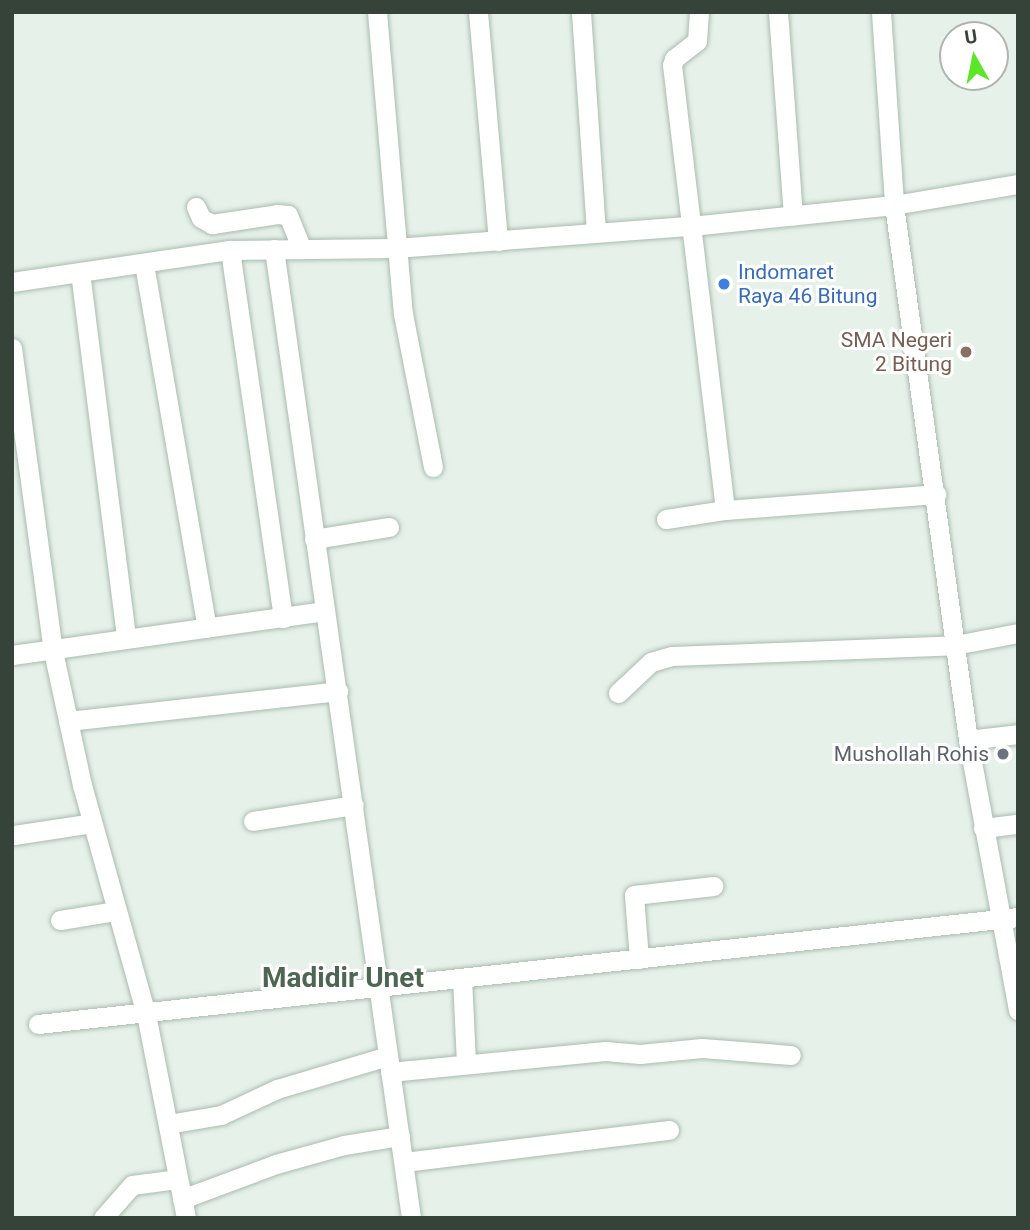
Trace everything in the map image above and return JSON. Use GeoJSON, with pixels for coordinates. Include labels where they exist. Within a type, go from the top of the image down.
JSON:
{"type":"FeatureCollection","features":[{"type":"Feature","properties":{"kind":"street"},"geometry":{"type":"LineString","coordinates":[[377,12],[395,248],[403,314],[433,467]]}},
{"type":"Feature","properties":{"kind":"street"},"geometry":{"type":"LineString","coordinates":[[478,12],[498,241]]}},
{"type":"Feature","properties":{"kind":"street"},"geometry":{"type":"LineString","coordinates":[[581,12],[596,231]]}},
{"type":"Feature","properties":{"kind":"street"},"geometry":{"type":"LineString","coordinates":[[699,12],[697,41],[672,61],[725,510]]}},
{"type":"Feature","properties":{"kind":"street"},"geometry":{"type":"LineString","coordinates":[[778,12],[793,215]]}},
{"type":"Feature","properties":{"kind":"street"},"geometry":{"type":"LineString","coordinates":[[882,13],[894,205],[968,740],[983,828],[1008,918],[1018,1010]]}},
{"type":"Feature","properties":{"kind":"street"},"geometry":{"type":"LineString","coordinates":[[12,282],[230,250],[395,248],[691,226],[894,205],[1018,184]]}},
{"type":"Feature","properties":{"kind":"street"},"geometry":{"type":"LineString","coordinates":[[196,207],[201,218],[212,224],[277,214],[288,215],[302,249]]}},
{"type":"Feature","properties":{"kind":"street"},"geometry":{"type":"LineString","coordinates":[[274,249],[411,1218]]}},
{"type":"Feature","properties":{"kind":"street"},"geometry":{"type":"LineString","coordinates":[[230,250],[284,618]]}},
{"type":"Feature","properties":{"kind":"street"},"geometry":{"type":"LineString","coordinates":[[144,264],[207,628]]}},
{"type":"Feature","properties":{"kind":"street"},"geometry":{"type":"LineString","coordinates":[[80,272],[126,638]]}},
{"type":"Feature","properties":{"kind":"street"},"geometry":{"type":"LineString","coordinates":[[12,348],[53,651],[92,823],[146,1014],[184,1208],[276,1164],[344,1146],[400,1136]]}},
{"type":"Feature","properties":{"kind":"street"},"geometry":{"type":"LineString","coordinates":[[666,519],[725,510],[936,494]]}},
{"type":"Feature","properties":{"kind":"street"},"geometry":{"type":"LineString","coordinates":[[314,539],[389,527]]}},
{"type":"Feature","properties":{"kind":"street"},"geometry":{"type":"LineString","coordinates":[[12,655],[325,611]]}},
{"type":"Feature","properties":{"kind":"street"},"geometry":{"type":"LineString","coordinates":[[618,693],[651,662],[672,656],[956,645],[1018,633]]}},
{"type":"Feature","properties":{"kind":"street"},"geometry":{"type":"LineString","coordinates":[[68,721],[338,691]]}},
{"type":"Feature","properties":{"kind":"street"},"geometry":{"type":"LineString","coordinates":[[968,740],[1018,734]]}},
{"type":"Feature","properties":{"kind":"street"},"geometry":{"type":"LineString","coordinates":[[253,821],[354,805]]}},
{"type":"Feature","properties":{"kind":"street"},"geometry":{"type":"LineString","coordinates":[[13,835],[92,823]]}},
{"type":"Feature","properties":{"kind":"street"},"geometry":{"type":"LineString","coordinates":[[983,828],[1018,824]]}},
{"type":"Feature","properties":{"kind":"street"},"geometry":{"type":"LineString","coordinates":[[639,959],[634,895],[713,886]]}},
{"type":"Feature","properties":{"kind":"street"},"geometry":{"type":"LineString","coordinates":[[60,919],[116,911]]}},
{"type":"Feature","properties":{"kind":"street"},"geometry":{"type":"LineString","coordinates":[[38,1024],[1008,918]]}},
{"type":"Feature","properties":{"kind":"street"},"geometry":{"type":"LineString","coordinates":[[462,978],[466,1063]]}},
{"type":"Feature","properties":{"kind":"street"},"geometry":{"type":"LineString","coordinates":[[168,1124],[221,1115],[277,1089],[389,1064],[466,1063],[606,1051],[640,1055],[702,1048],[792,1055]]}},
{"type":"Feature","properties":{"kind":"street"},"geometry":{"type":"LineString","coordinates":[[404,1162],[669,1130]]}},
{"type":"Feature","properties":{"kind":"street"},"geometry":{"type":"LineString","coordinates":[[103,1218],[132,1185],[177,1179]]}},
{"type":"Feature","properties":{"kind":"place","name":"Indomaret Raya 46 Bitung"},"geometry":{"type":"Point","coordinates":[724,284]}},
{"type":"Feature","properties":{"kind":"place","name":"SMA Negeri 2 Bitung"},"geometry":{"type":"Point","coordinates":[966,352]}},
{"type":"Feature","properties":{"kind":"place","name":"Mushollah Rohis"},"geometry":{"type":"Point","coordinates":[1003,754]}},
{"type":"Feature","properties":{"kind":"district","name":"Madidir Unet"},"geometry":{"type":"Point","coordinates":[343,978]}}]}
